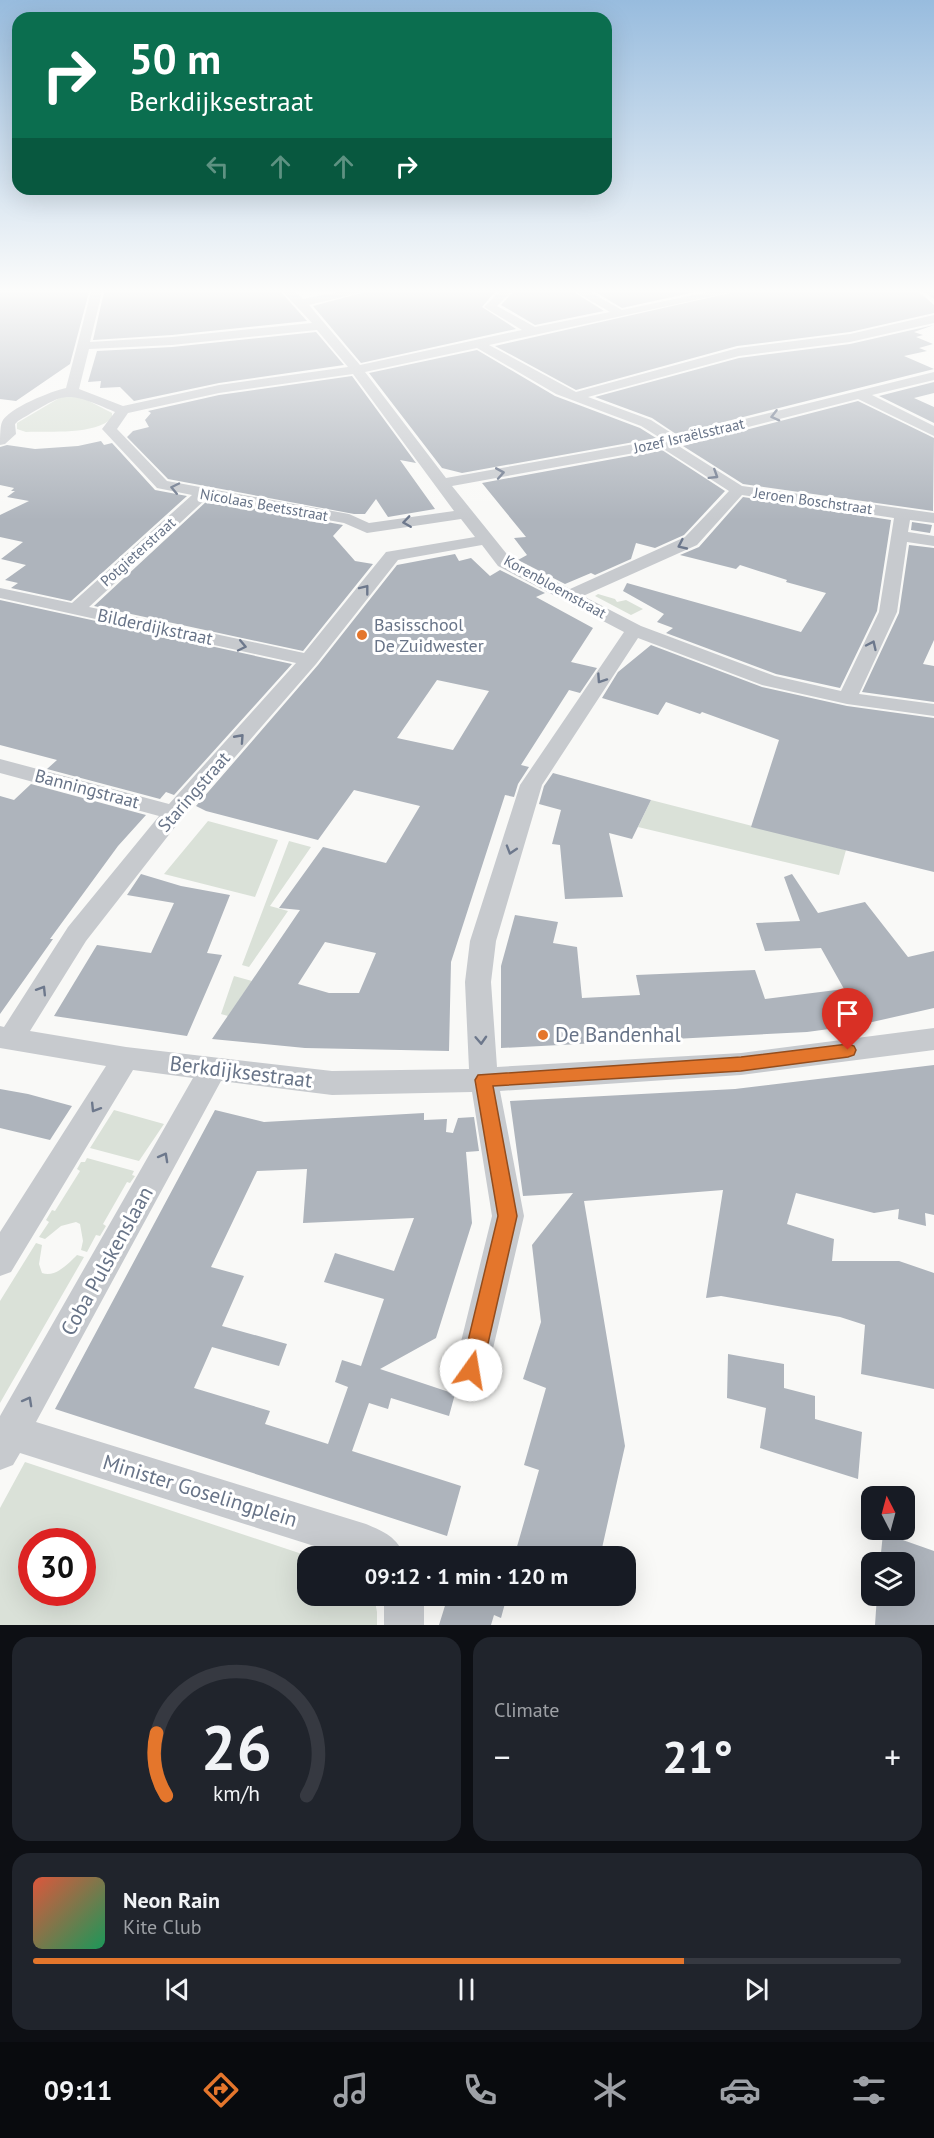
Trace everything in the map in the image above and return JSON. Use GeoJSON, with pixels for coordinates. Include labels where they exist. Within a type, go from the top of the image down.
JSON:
{"type":"FeatureCollection","features":[{"type":"Feature","properties":{"kind":"street"},"geometry":{"type":"LineString","coordinates":[[72,392],[77,368]]}},
{"type":"Feature","properties":{"kind":"street"},"geometry":{"type":"LineString","coordinates":[[0,441],[9,434],[6,417],[50,398],[72,392],[122,410],[219,389],[368,368]]}},
{"type":"Feature","properties":{"kind":"street","name":"Jeroen Boschstraat"},"geometry":{"type":"LineString","coordinates":[[520,368],[561,391],[646,423],[738,490],[934,518]]}},
{"type":"Feature","properties":{"kind":"street"},"geometry":{"type":"LineString","coordinates":[[576,396],[680,368]]}},
{"type":"Feature","properties":{"kind":"street","name":"Korenbloemstraat"},"geometry":{"type":"LineString","coordinates":[[357,370],[504,562],[634,630],[769,681],[847,698],[934,710]]}},
{"type":"Feature","properties":{"kind":"street","name":"Jozef Israëlsstraat"},"geometry":{"type":"LineString","coordinates":[[442,483],[670,442],[934,376]]}},
{"type":"Feature","properties":{"kind":"street"},"geometry":{"type":"LineString","coordinates":[[859,394],[934,432]]}},
{"type":"Feature","properties":{"kind":"street","name":"Nicolaas Beetsstraat"},"geometry":{"type":"LineString","coordinates":[[122,410],[121,415],[109,429],[162,485],[349,519],[367,528],[465,514]]}},
{"type":"Feature","properties":{"kind":"street"},"geometry":{"type":"LineString","coordinates":[[570,596],[691,541],[738,490]]}},
{"type":"Feature","properties":{"kind":"street","name":"Potgieterstraat"},"geometry":{"type":"LineString","coordinates":[[75,610],[202,494]]}},
{"type":"Feature","properties":{"kind":"street"},"geometry":{"type":"LineString","coordinates":[[847,698],[888,612],[903,514]]}},
{"type":"Feature","properties":{"kind":"street"},"geometry":{"type":"LineString","coordinates":[[367,528],[392,556],[485,540]]}},
{"type":"Feature","properties":{"kind":"street"},"geometry":{"type":"LineString","coordinates":[[901,536],[934,541]]}},
{"type":"Feature","properties":{"kind":"street","name":"Staringstraat"},"geometry":{"type":"LineString","coordinates":[[5,1039],[77,934],[174,813],[309,660],[392,556]]}},
{"type":"Feature","properties":{"kind":"street","name":"Bilderdijkstraat"},"geometry":{"type":"LineString","coordinates":[[0,593],[309,660]]}},
{"type":"Feature","properties":{"kind":"street"},"geometry":{"type":"LineString","coordinates":[[471,1370],[508,1216],[484,1080],[478,982],[483,941],[531,785],[634,630]]}},
{"type":"Feature","properties":{"kind":"street","name":"Banningstraat"},"geometry":{"type":"LineString","coordinates":[[0,766],[174,813]]}},
{"type":"Feature","properties":{"kind":"street","name":"Berkdijksestraat"},"geometry":{"type":"LineString","coordinates":[[5,1039],[126,1058],[332,1083],[484,1080],[741,1064],[934,1039]]}},
{"type":"Feature","properties":{"kind":"street"},"geometry":{"type":"LineString","coordinates":[[0,1261],[126,1058]]}},
{"type":"Feature","properties":{"kind":"street","name":"Coba Pulskenslaan"},"geometry":{"type":"LineString","coordinates":[[5,1442],[213,1069]]}},
{"type":"Feature","properties":{"kind":"street","name":"Minister Goselingplein"},"geometry":{"type":"LineString","coordinates":[[5,1442],[370,1546]]}},
{"type":"Feature","properties":{"kind":"street"},"geometry":{"type":"LineString","coordinates":[[404,1625],[406,1606]]}},
{"type":"Feature","properties":{"kind":"shaded area"},"geometry":{"type":"Polygon","coordinates":[[[61,397],[81,397],[112,413],[112,418],[84,430],[26,432],[17,429],[17,423],[61,397]]]}},
{"type":"Feature","properties":{"kind":"shaded area"},"geometry":{"type":"Polygon","coordinates":[[[598,594],[615,599],[617,602],[626,600],[643,609],[631,615],[595,596],[598,594]]]}},
{"type":"Feature","properties":{"kind":"shaded area"},"geometry":{"type":"Polygon","coordinates":[[[651,800],[846,850],[839,875],[638,827],[651,800]]]}},
{"type":"Feature","properties":{"kind":"shaded area"},"geometry":{"type":"Polygon","coordinates":[[[208,821],[278,840],[255,897],[164,874],[208,821]]]}},
{"type":"Feature","properties":{"kind":"shaded area"},"geometry":{"type":"Polygon","coordinates":[[[289,841],[311,847],[270,906],[288,911],[249,967],[242,965],[289,841]]]}},
{"type":"Feature","properties":{"kind":"shaded area"},"geometry":{"type":"Polygon","coordinates":[[[234,976],[252,981],[228,1016],[221,1014],[234,976]]]}},
{"type":"Feature","properties":{"kind":"shaded area"},"geometry":{"type":"Polygon","coordinates":[[[114,1110],[164,1124],[139,1161],[90,1148],[114,1110]]]}},
{"type":"Feature","properties":{"kind":"shaded area"},"geometry":{"type":"Polygon","coordinates":[[[87,1158],[134,1171],[132,1175],[135,1176],[130,1183],[127,1182],[103,1224],[106,1226],[100,1236],[96,1235],[87,1252],[81,1250],[83,1241],[80,1224],[76,1222],[61,1226],[45,1239],[39,1237],[49,1222],[46,1220],[52,1210],[55,1211],[80,1171],[77,1169],[81,1162],[85,1162],[87,1158]]]}},
{"type":"Feature","properties":{"kind":"shaded area"},"geometry":{"type":"Polygon","coordinates":[[[36,1243],[42,1245],[39,1264],[42,1273],[52,1274],[77,1255],[84,1257],[0,1403],[0,1301],[36,1243]]]}},
{"type":"Feature","properties":{"kind":"shaded area"},"geometry":{"type":"Polygon","coordinates":[[[25,1462],[297,1552],[297,1606],[376,1606],[377,1612],[377,1625],[0,1625],[0,1508],[25,1462]]]}},
{"type":"Feature","properties":{"kind":"building"},"geometry":{"type":"Polygon","coordinates":[[[0,368],[64,368],[16,401],[0,399],[0,368]]]}},
{"type":"Feature","properties":{"kind":"building"},"geometry":{"type":"Polygon","coordinates":[[[92,368],[324,368],[219,383],[134,401],[120,387],[100,388],[101,381],[88,382],[92,368]]]}},
{"type":"Feature","properties":{"kind":"building"},"geometry":{"type":"Polygon","coordinates":[[[393,368],[507,368],[555,396],[640,428],[656,438],[462,473],[442,468],[369,373],[393,368]]]}},
{"type":"Feature","properties":{"kind":"building"},"geometry":{"type":"Polygon","coordinates":[[[535,368],[657,368],[576,390],[535,368]]]}},
{"type":"Feature","properties":{"kind":"building"},"geometry":{"type":"Polygon","coordinates":[[[703,368],[934,369],[676,434],[652,418],[595,397],[703,368]]]}},
{"type":"Feature","properties":{"kind":"building"},"geometry":{"type":"Polygon","coordinates":[[[352,376],[416,463],[400,460],[435,509],[388,517],[376,499],[365,514],[354,514],[168,479],[127,437],[133,431],[149,427],[145,420],[151,413],[148,411],[219,395],[352,376]]]}},
{"type":"Feature","properties":{"kind":"building"},"geometry":{"type":"Polygon","coordinates":[[[934,382],[934,393],[914,398],[934,407],[934,423],[879,396],[934,382]]]}},
{"type":"Feature","properties":{"kind":"building"},"geometry":{"type":"Polygon","coordinates":[[[858,401],[934,438],[933,511],[743,484],[683,446],[858,401]]]}},
{"type":"Feature","properties":{"kind":"building"},"geometry":{"type":"Polygon","coordinates":[[[101,441],[104,445],[112,443],[155,490],[187,496],[71,601],[11,588],[18,583],[5,580],[26,565],[1,559],[23,542],[0,537],[0,515],[29,501],[7,497],[15,491],[11,491],[14,488],[0,485],[0,447],[7,445],[35,449],[78,446],[101,441]]]}},
{"type":"Feature","properties":{"kind":"building"},"geometry":{"type":"Polygon","coordinates":[[[662,450],[725,491],[684,535],[655,548],[636,543],[631,559],[595,575],[591,573],[565,584],[518,560],[527,555],[514,538],[526,537],[482,483],[662,450]]]}},
{"type":"Feature","properties":{"kind":"building"},"geometry":{"type":"Polygon","coordinates":[[[743,497],[891,520],[877,611],[840,688],[776,674],[666,633],[673,628],[657,622],[664,614],[623,591],[627,583],[801,632],[826,593],[786,582],[787,580],[740,565],[736,569],[680,555],[699,547],[743,497]]]}},
{"type":"Feature","properties":{"kind":"building"},"geometry":{"type":"Polygon","coordinates":[[[208,500],[343,525],[333,536],[355,561],[373,564],[303,651],[94,606],[208,500]]]}},
{"type":"Feature","properties":{"kind":"building"},"geometry":{"type":"Polygon","coordinates":[[[912,522],[932,525],[930,533],[911,530],[912,522]]]}},
{"type":"Feature","properties":{"kind":"building"},"geometry":{"type":"Polygon","coordinates":[[[909,545],[934,548],[934,640],[923,664],[934,666],[934,702],[862,692],[899,613],[909,545]]]}},
{"type":"Feature","properties":{"kind":"building"},"geometry":{"type":"Polygon","coordinates":[[[455,554],[459,561],[471,558],[490,576],[500,570],[545,593],[536,597],[593,628],[571,662],[597,668],[580,693],[569,690],[521,765],[529,767],[518,784],[514,797],[505,795],[451,962],[449,1051],[305,1048],[212,1039],[300,910],[279,908],[323,847],[386,863],[420,806],[354,790],[318,840],[206,811],[196,806],[318,665],[397,565],[455,554]],[[437,680],[397,738],[453,750],[489,691],[437,680]],[[325,942],[298,984],[329,993],[359,993],[376,953],[325,942]]]}},
{"type":"Feature","properties":{"kind":"building"},"geometry":{"type":"Polygon","coordinates":[[[0,600],[292,664],[174,795],[166,792],[160,799],[47,769],[57,760],[0,745],[0,600]]]}},
{"type":"Feature","properties":{"kind":"building"},"geometry":{"type":"Polygon","coordinates":[[[651,645],[762,687],[847,706],[934,718],[934,872],[751,827],[779,740],[702,712],[700,714],[666,702],[658,715],[602,698],[618,672],[651,645]]]}},
{"type":"Feature","properties":{"kind":"building"},"geometry":{"type":"Polygon","coordinates":[[[553,773],[651,800],[632,839],[609,833],[623,897],[565,899],[560,845],[552,844],[561,810],[539,804],[544,786],[553,773]]]}},
{"type":"Feature","properties":{"kind":"building"},"geometry":{"type":"Polygon","coordinates":[[[31,784],[146,815],[118,846],[50,939],[53,939],[0,1014],[0,796],[14,800],[31,784]]]}},
{"type":"Feature","properties":{"kind":"building"},"geometry":{"type":"Polygon","coordinates":[[[141,874],[181,886],[230,895],[207,953],[222,955],[187,1036],[54,1016],[97,945],[151,953],[174,903],[127,895],[141,874]]]}},
{"type":"Feature","properties":{"kind":"building"},"geometry":{"type":"Polygon","coordinates":[[[792,874],[818,913],[865,902],[908,957],[934,951],[934,1008],[859,1025],[807,1032],[501,1048],[501,966],[515,915],[558,922],[553,943],[577,947],[582,998],[640,995],[636,975],[755,970],[765,999],[844,989],[821,948],[765,951],[756,923],[800,921],[784,877],[792,874]]]}},
{"type":"Feature","properties":{"kind":"building"},"geometry":{"type":"Polygon","coordinates":[[[934,1065],[934,1215],[925,1213],[926,1226],[898,1219],[899,1209],[874,1213],[796,1193],[787,1224],[834,1239],[832,1261],[899,1261],[934,1273],[934,1389],[861,1374],[865,1325],[840,1317],[721,1296],[706,1298],[723,1190],[584,1201],[625,1446],[602,1546],[517,1546],[539,1470],[524,1465],[546,1388],[523,1379],[541,1322],[532,1245],[573,1193],[523,1196],[510,1101],[735,1089],[934,1065]]]}},
{"type":"Feature","properties":{"kind":"building"},"geometry":{"type":"Polygon","coordinates":[[[0,1089],[72,1106],[50,1140],[0,1128],[0,1089]]]}},
{"type":"Feature","properties":{"kind":"building"},"geometry":{"type":"Polygon","coordinates":[[[215,1110],[264,1122],[424,1113],[424,1120],[447,1119],[446,1132],[453,1133],[458,1118],[474,1117],[479,1151],[466,1152],[472,1223],[436,1338],[380,1369],[455,1394],[449,1416],[391,1398],[388,1409],[369,1403],[352,1451],[461,1486],[447,1536],[55,1409],[215,1110]],[[307,1169],[257,1171],[211,1267],[244,1276],[222,1326],[287,1344],[279,1366],[212,1347],[194,1388],[270,1411],[265,1424],[328,1444],[348,1387],[335,1382],[342,1360],[361,1366],[384,1299],[324,1282],[335,1253],[394,1271],[414,1218],[303,1223],[307,1169]]]}},
{"type":"Feature","properties":{"kind":"building"},"geometry":{"type":"Polygon","coordinates":[[[728,1354],[784,1364],[784,1388],[815,1396],[815,1419],[862,1432],[858,1479],[760,1448],[766,1408],[727,1398],[728,1354]]]}},
{"type":"Feature","properties":{"kind":"building"},"geometry":{"type":"Polygon","coordinates":[[[882,1540],[903,1540],[934,1551],[934,1625],[875,1625],[876,1606],[915,1606],[915,1552],[881,1552],[882,1540]]]}},
{"type":"Feature","properties":{"kind":"building"},"geometry":{"type":"Polygon","coordinates":[[[445,1606],[504,1606],[501,1618],[494,1615],[491,1625],[439,1625],[445,1606]]]}},
{"type":"Feature","properties":{"kind":"place","name":"Basisschool De Zuidwester"},"geometry":{"type":"Point","coordinates":[362,635]}},
{"type":"Feature","properties":{"kind":"place","name":"De Bandenhal"},"geometry":{"type":"Point","coordinates":[543,1035]}},
{"type":"Feature","properties":{"kind":"route"},"geometry":{"type":"LineString","coordinates":[[471,1370],[508,1216],[484,1080],[741,1064],[848,1050]]}}]}
